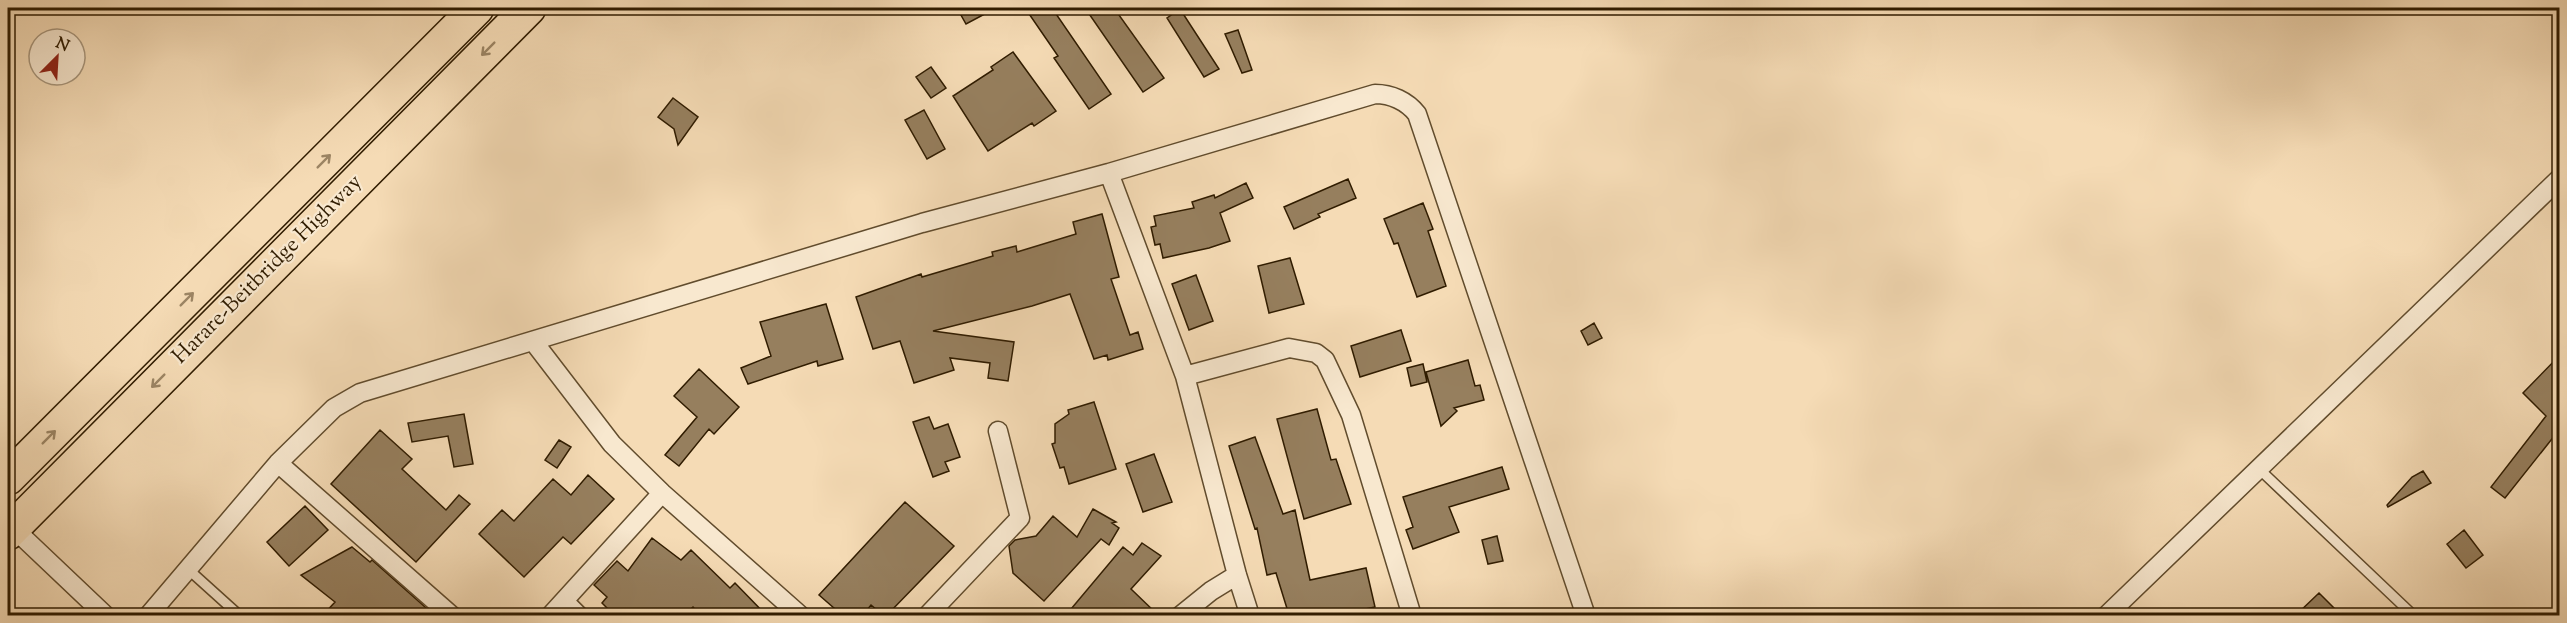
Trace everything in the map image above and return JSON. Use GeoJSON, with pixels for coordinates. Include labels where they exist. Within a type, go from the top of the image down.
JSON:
{"type":"FeatureCollection","features":[{"type":"Feature","properties":{"kind":"highway","name":"Harare-Beitbridge Highway"},"geometry":{"type":"LineString","coordinates":[[8,478],[477,8]]}},
{"type":"Feature","properties":{"kind":"highway","name":"Harare-Beitbridge Highway"},"geometry":{"type":"LineString","coordinates":[[9,528],[529,8]]}},
{"type":"Feature","properties":{"kind":"street"},"geometry":{"type":"LineString","coordinates":[[148,615],[189,570],[278,463],[334,408],[360,393],[922,223],[1109,172],[1375,94],[1387,94],[1411,106],[1417,114],[1586,615]]}},
{"type":"Feature","properties":{"kind":"street"},"geometry":{"type":"LineString","coordinates":[[1109,172],[1185,376],[1250,615]]}},
{"type":"Feature","properties":{"kind":"street"},"geometry":{"type":"LineString","coordinates":[[2106,615],[2559,178]]}},
{"type":"Feature","properties":{"kind":"street"},"geometry":{"type":"LineString","coordinates":[[533,341],[612,444],[662,493],[801,615]]}},
{"type":"Feature","properties":{"kind":"street"},"geometry":{"type":"LineString","coordinates":[[1185,376],[1288,348],[1316,353],[1325,360],[1351,416],[1412,615]]}},
{"type":"Feature","properties":{"kind":"street"},"geometry":{"type":"LineString","coordinates":[[927,615],[1020,518],[998,431]]}},
{"type":"Feature","properties":{"kind":"street"},"geometry":{"type":"LineString","coordinates":[[278,463],[452,615]]}},
{"type":"Feature","properties":{"kind":"street"},"geometry":{"type":"LineString","coordinates":[[550,615],[662,493]]}},
{"type":"Feature","properties":{"kind":"street"},"geometry":{"type":"LineString","coordinates":[[9,528],[106,615]]}},
{"type":"Feature","properties":{"kind":"street"},"geometry":{"type":"LineString","coordinates":[[1180,615],[1237,574]]}},
{"type":"Feature","properties":{"kind":"street"},"geometry":{"type":"LineString","coordinates":[[564,601],[579,615]]}},
{"type":"Feature","properties":{"kind":"lane"},"geometry":{"type":"LineString","coordinates":[[2257,467],[2414,615]]}},
{"type":"Feature","properties":{"kind":"lane"},"geometry":{"type":"LineString","coordinates":[[189,570],[240,615]]}},
{"type":"Feature","properties":{"kind":"building"},"geometry":{"type":"Polygon","coordinates":[[[957,8],[996,8],[966,24],[957,8]]]}},
{"type":"Feature","properties":{"kind":"building"},"geometry":{"type":"Polygon","coordinates":[[[1025,8],[1052,8],[1111,94],[1089,109],[1054,58],[1058,56],[1025,8]]]}},
{"type":"Feature","properties":{"kind":"building"},"geometry":{"type":"Polygon","coordinates":[[[1085,8],[1114,8],[1164,78],[1143,92],[1085,8]]]}},
{"type":"Feature","properties":{"kind":"building"},"geometry":{"type":"Polygon","coordinates":[[[1180,9],[1219,69],[1204,77],[1167,18],[1180,9]]]}},
{"type":"Feature","properties":{"kind":"building"},"geometry":{"type":"Polygon","coordinates":[[[1238,30],[1252,70],[1242,73],[1225,34],[1238,30]]]}},
{"type":"Feature","properties":{"kind":"building"},"geometry":{"type":"Polygon","coordinates":[[[1013,52],[1056,111],[1034,126],[1032,123],[988,151],[953,96],[993,70],[991,67],[1013,52]]]}},
{"type":"Feature","properties":{"kind":"building"},"geometry":{"type":"Polygon","coordinates":[[[931,67],[946,88],[931,98],[916,77],[931,67]]]}},
{"type":"Feature","properties":{"kind":"building"},"geometry":{"type":"Polygon","coordinates":[[[673,98],[698,117],[678,145],[674,129],[658,117],[673,98]]]}},
{"type":"Feature","properties":{"kind":"building"},"geometry":{"type":"Polygon","coordinates":[[[924,110],[945,149],[927,159],[905,120],[924,110]]]}},
{"type":"Feature","properties":{"kind":"building"},"geometry":{"type":"Polygon","coordinates":[[[1348,179],[1356,198],[1318,214],[1320,217],[1294,229],[1284,207],[1348,179]]]}},
{"type":"Feature","properties":{"kind":"building"},"geometry":{"type":"Polygon","coordinates":[[[1246,183],[1253,198],[1220,213],[1230,241],[1163,258],[1160,244],[1155,245],[1151,227],[1156,226],[1154,216],[1194,208],[1192,202],[1214,195],[1215,198],[1246,183]]]}},
{"type":"Feature","properties":{"kind":"building"},"geometry":{"type":"Polygon","coordinates":[[[1423,203],[1433,229],[1428,231],[1446,286],[1417,297],[1398,243],[1394,244],[1384,219],[1423,203]]]}},
{"type":"Feature","properties":{"kind":"building"},"geometry":{"type":"Polygon","coordinates":[[[1102,214],[1119,277],[1111,279],[1130,335],[1138,332],[1143,349],[1108,360],[1107,355],[1094,359],[1070,294],[933,331],[1014,342],[1008,381],[988,378],[990,363],[950,358],[954,370],[914,383],[900,341],[873,349],[856,297],[921,274],[922,277],[993,256],[992,252],[1016,246],[1017,252],[1076,234],[1073,222],[1102,214]]]}},
{"type":"Feature","properties":{"kind":"building"},"geometry":{"type":"Polygon","coordinates":[[[1290,258],[1304,304],[1269,313],[1258,266],[1290,258]]]}},
{"type":"Feature","properties":{"kind":"building"},"geometry":{"type":"Polygon","coordinates":[[[1196,275],[1213,321],[1189,330],[1172,284],[1196,275]]]}},
{"type":"Feature","properties":{"kind":"building"},"geometry":{"type":"Polygon","coordinates":[[[826,304],[843,359],[818,366],[817,361],[748,384],[741,368],[771,356],[760,322],[826,304]]]}},
{"type":"Feature","properties":{"kind":"building"},"geometry":{"type":"Polygon","coordinates":[[[1594,323],[1602,338],[1588,345],[1581,331],[1594,323]]]}},
{"type":"Feature","properties":{"kind":"building"},"geometry":{"type":"Polygon","coordinates":[[[1401,330],[1411,361],[1360,377],[1351,346],[1401,330]]]}},
{"type":"Feature","properties":{"kind":"building"},"geometry":{"type":"Polygon","coordinates":[[[2559,356],[2559,430],[2505,498],[2491,487],[2546,416],[2523,393],[2559,356]]]}},
{"type":"Feature","properties":{"kind":"building"},"geometry":{"type":"Polygon","coordinates":[[[1468,360],[1475,386],[1480,385],[1484,400],[1454,408],[1457,411],[1441,426],[1426,372],[1468,360]]]}},
{"type":"Feature","properties":{"kind":"building"},"geometry":{"type":"Polygon","coordinates":[[[1423,364],[1427,382],[1411,386],[1407,368],[1423,364]]]}},
{"type":"Feature","properties":{"kind":"building"},"geometry":{"type":"Polygon","coordinates":[[[699,369],[739,407],[714,434],[709,429],[679,466],[665,455],[697,417],[674,396],[699,369]]]}},
{"type":"Feature","properties":{"kind":"building"},"geometry":{"type":"Polygon","coordinates":[[[1094,402],[1116,469],[1069,484],[1064,467],[1060,468],[1052,444],[1055,443],[1055,424],[1069,414],[1068,410],[1094,402]]]}},
{"type":"Feature","properties":{"kind":"building"},"geometry":{"type":"Polygon","coordinates":[[[1317,409],[1331,460],[1336,459],[1351,504],[1304,519],[1277,419],[1317,409]]]}},
{"type":"Feature","properties":{"kind":"building"},"geometry":{"type":"Polygon","coordinates":[[[464,414],[473,464],[454,467],[448,436],[412,442],[408,423],[464,414]]]}},
{"type":"Feature","properties":{"kind":"building"},"geometry":{"type":"Polygon","coordinates":[[[929,417],[934,429],[948,424],[960,457],[945,462],[949,471],[933,477],[913,422],[929,417]]]}},
{"type":"Feature","properties":{"kind":"building"},"geometry":{"type":"Polygon","coordinates":[[[380,430],[412,459],[402,469],[446,510],[459,495],[470,504],[416,562],[331,484],[380,430]]]}},
{"type":"Feature","properties":{"kind":"building"},"geometry":{"type":"Polygon","coordinates":[[[1255,437],[1283,514],[1295,510],[1310,580],[1366,568],[1375,607],[1336,615],[1289,615],[1276,573],[1267,575],[1257,528],[1255,529],[1229,446],[1255,437]]]}},
{"type":"Feature","properties":{"kind":"building"},"geometry":{"type":"Polygon","coordinates":[[[559,440],[571,447],[557,468],[545,460],[559,440]]]}},
{"type":"Feature","properties":{"kind":"building"},"geometry":{"type":"Polygon","coordinates":[[[1154,454],[1172,502],[1143,512],[1126,464],[1154,454]]]}},
{"type":"Feature","properties":{"kind":"building"},"geometry":{"type":"Polygon","coordinates":[[[1502,467],[1509,489],[1449,507],[1459,532],[1413,549],[1406,530],[1413,527],[1403,497],[1502,467]]]}},
{"type":"Feature","properties":{"kind":"building"},"geometry":{"type":"Polygon","coordinates":[[[2423,471],[2431,483],[2388,507],[2387,505],[2412,477],[2423,471]]]}},
{"type":"Feature","properties":{"kind":"building"},"geometry":{"type":"Polygon","coordinates":[[[588,475],[614,499],[571,544],[563,537],[524,577],[479,534],[502,510],[514,521],[553,479],[571,495],[588,475]]]}},
{"type":"Feature","properties":{"kind":"building"},"geometry":{"type":"Polygon","coordinates":[[[905,502],[954,546],[887,615],[883,615],[871,605],[863,615],[842,615],[819,595],[905,502]]]}},
{"type":"Feature","properties":{"kind":"building"},"geometry":{"type":"Polygon","coordinates":[[[305,506],[328,530],[289,566],[267,542],[305,506]]]}},
{"type":"Feature","properties":{"kind":"building"},"geometry":{"type":"Polygon","coordinates":[[[1093,509],[1116,522],[1112,523],[1119,528],[1109,545],[1101,539],[1044,601],[1013,573],[1009,546],[1015,540],[1036,536],[1053,516],[1077,537],[1093,509]]]}},
{"type":"Feature","properties":{"kind":"building"},"geometry":{"type":"Polygon","coordinates":[[[2464,530],[2483,555],[2466,568],[2447,544],[2464,530]]]}},
{"type":"Feature","properties":{"kind":"building"},"geometry":{"type":"Polygon","coordinates":[[[1497,536],[1503,561],[1488,564],[1482,540],[1497,536]]]}},
{"type":"Feature","properties":{"kind":"building"},"geometry":{"type":"Polygon","coordinates":[[[652,538],[681,560],[691,550],[730,588],[735,583],[766,615],[700,615],[693,607],[684,615],[614,615],[602,603],[607,597],[594,585],[617,561],[628,571],[652,538]]]}},
{"type":"Feature","properties":{"kind":"building"},"geometry":{"type":"Polygon","coordinates":[[[1142,543],[1161,556],[1131,589],[1158,615],[1066,615],[1123,547],[1133,555],[1142,543]]]}},
{"type":"Feature","properties":{"kind":"building"},"geometry":{"type":"Polygon","coordinates":[[[352,547],[370,562],[372,560],[434,615],[323,615],[335,602],[301,575],[352,547]]]}},
{"type":"Feature","properties":{"kind":"building"},"geometry":{"type":"Polygon","coordinates":[[[2319,593],[2341,615],[2296,615],[2319,593]]]}}]}
